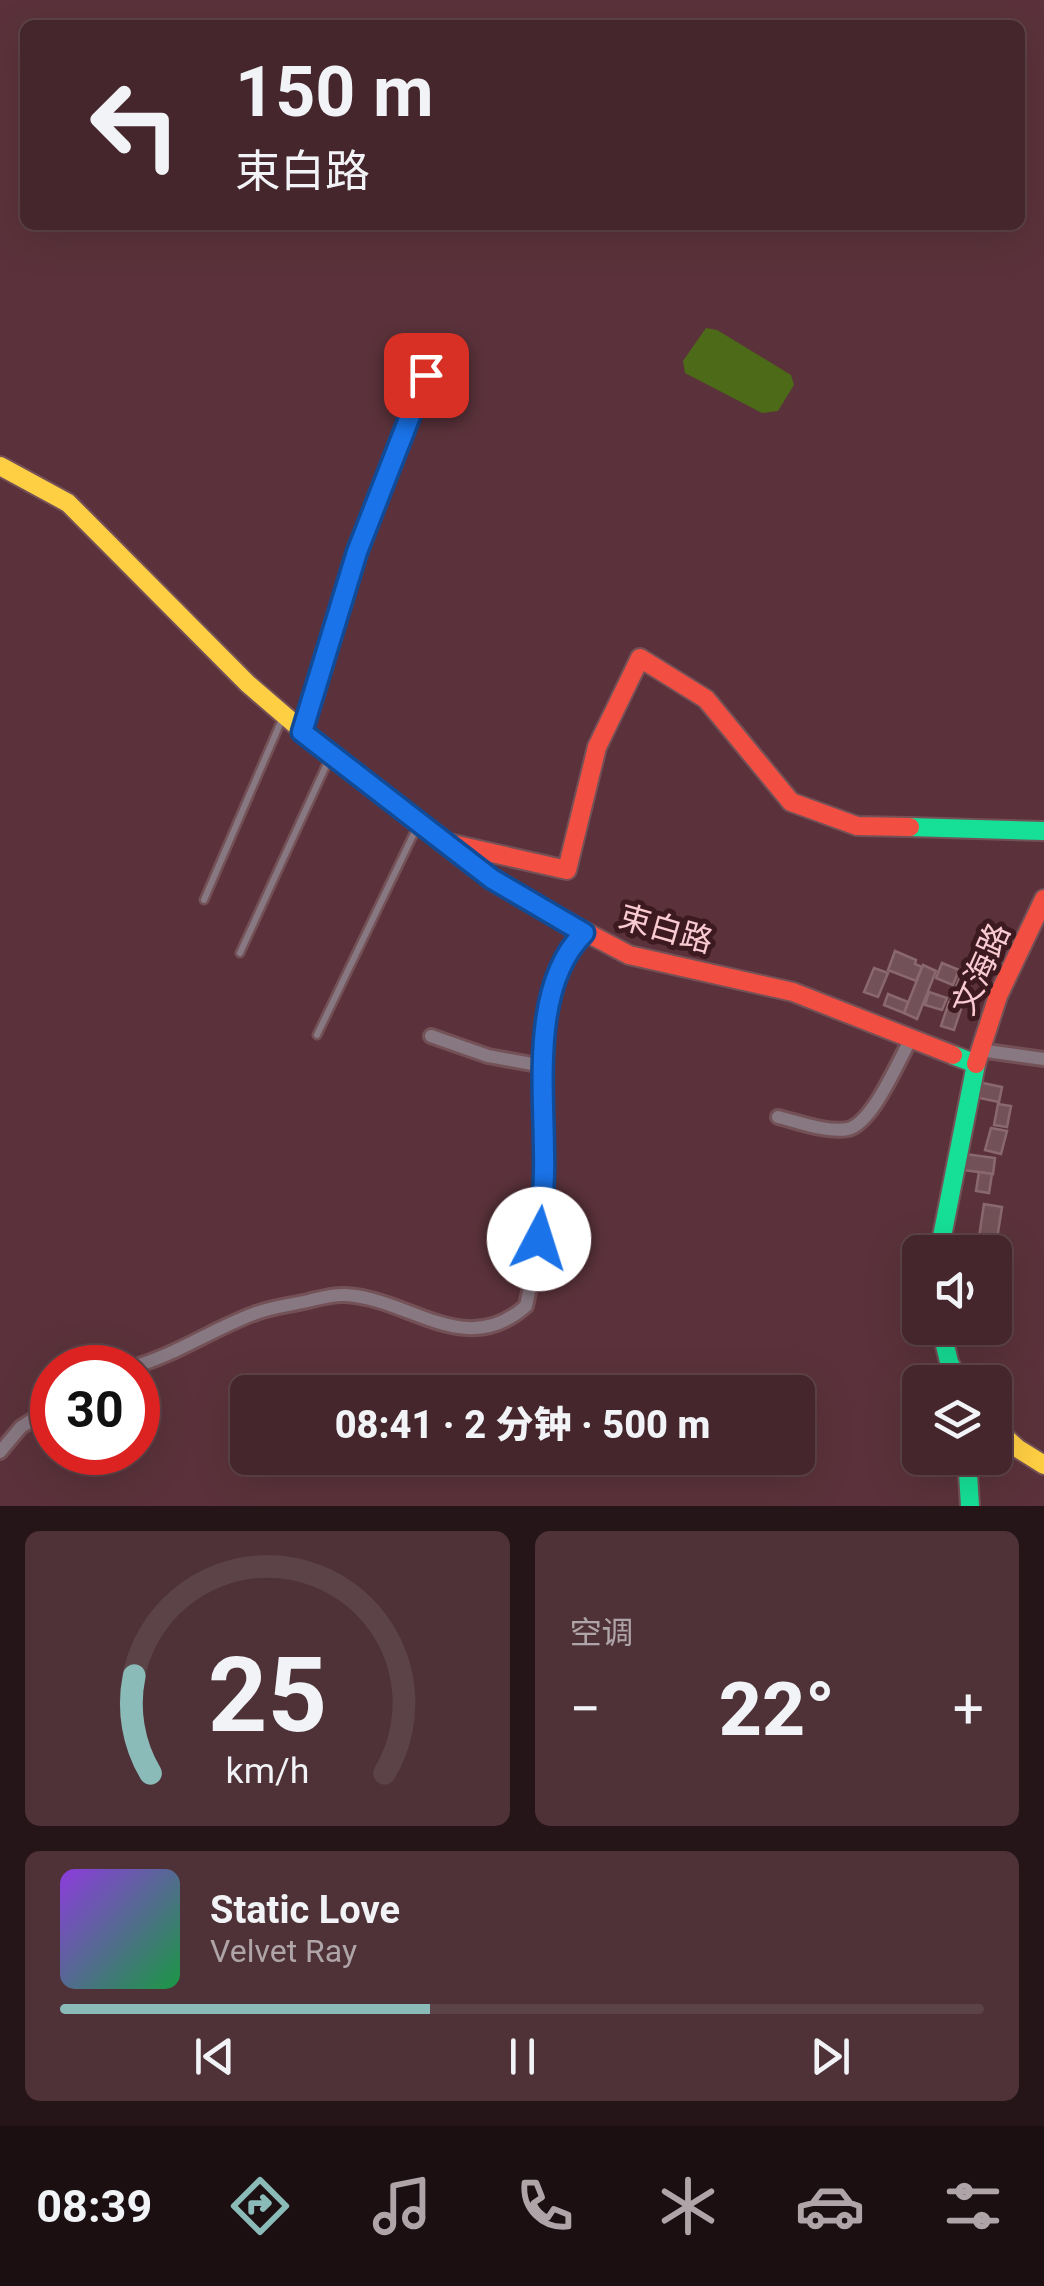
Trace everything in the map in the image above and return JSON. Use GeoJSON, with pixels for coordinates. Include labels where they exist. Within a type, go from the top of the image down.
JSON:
{"type":"FeatureCollection","features":[{"type":"Feature","properties":{"kind":"main road","name":"束白路"},"geometry":{"type":"LineString","coordinates":[[0,466],[68,502],[248,684],[330,756],[492,879],[584,933],[648,961],[793,992],[911,1039],[978,1057]]}},
{"type":"Feature","properties":{"kind":"main road"},"geometry":{"type":"LineString","coordinates":[[440,841],[567,870],[596,746],[640,658],[706,699],[792,802],[858,826],[1044,831]]}},
{"type":"Feature","properties":{"kind":"main road","name":"文海路"},"geometry":{"type":"LineString","coordinates":[[978,1057],[998,996],[1044,899]]}},
{"type":"Feature","properties":{"kind":"main road"},"geometry":{"type":"LineString","coordinates":[[942,1235],[978,1057]]}},
{"type":"Feature","properties":{"kind":"main road"},"geometry":{"type":"LineString","coordinates":[[1012,1443],[1044,1465]]}},
{"type":"Feature","properties":{"kind":"main road"},"geometry":{"type":"LineString","coordinates":[[968,1475],[970,1506]]}},
{"type":"Feature","properties":{"kind":"street"},"geometry":{"type":"LineString","coordinates":[[160,1359],[254,1314],[340,1294],[383,1301],[446,1326],[464,1329],[494,1326],[526,1306],[543,1206],[542,1066],[546,1024],[569,948],[584,933]]}},
{"type":"Feature","properties":{"kind":"street"},"geometry":{"type":"LineString","coordinates":[[432,1036],[488,1056],[542,1066]]}},
{"type":"Feature","properties":{"kind":"street"},"geometry":{"type":"LineString","coordinates":[[778,1117],[825,1128],[856,1126],[869,1114],[911,1039]]}},
{"type":"Feature","properties":{"kind":"street"},"geometry":{"type":"LineString","coordinates":[[978,1057],[1044,1059]]}},
{"type":"Feature","properties":{"kind":"street"},"geometry":{"type":"LineString","coordinates":[[0,1452],[12,1434],[30,1422]]}},
{"type":"Feature","properties":{"kind":"lane"},"geometry":{"type":"LineString","coordinates":[[302,732],[357,552],[426,375]]}},
{"type":"Feature","properties":{"kind":"lane"},"geometry":{"type":"LineString","coordinates":[[204,900],[284,716]]}},
{"type":"Feature","properties":{"kind":"lane"},"geometry":{"type":"LineString","coordinates":[[240,953],[330,756]]}},
{"type":"Feature","properties":{"kind":"lane"},"geometry":{"type":"LineString","coordinates":[[317,1035],[418,824]]}},
{"type":"Feature","properties":{"kind":"shaded area"},"geometry":{"type":"Polygon","coordinates":[[[706,328],[717,330],[791,375],[794,385],[778,411],[762,413],[685,373],[683,361],[706,328]]]}},
{"type":"Feature","properties":{"kind":"building"},"geometry":{"type":"Polygon","coordinates":[[[895,951],[922,967],[916,981],[888,970],[895,951]]]}},
{"type":"Feature","properties":{"kind":"building"},"geometry":{"type":"Polygon","coordinates":[[[942,963],[959,970],[953,985],[936,978],[942,963]]]}},
{"type":"Feature","properties":{"kind":"building"},"geometry":{"type":"Polygon","coordinates":[[[923,965],[936,971],[917,1019],[904,1013],[923,965]]]}},
{"type":"Feature","properties":{"kind":"building"},"geometry":{"type":"Polygon","coordinates":[[[874,968],[888,973],[878,997],[864,992],[874,968]]]}},
{"type":"Feature","properties":{"kind":"building"},"geometry":{"type":"Polygon","coordinates":[[[962,972],[974,977],[963,1004],[951,999],[962,972]]]}},
{"type":"Feature","properties":{"kind":"building"},"geometry":{"type":"Polygon","coordinates":[[[929,992],[947,998],[942,1010],[925,1005],[929,992]]]}},
{"type":"Feature","properties":{"kind":"building"},"geometry":{"type":"Polygon","coordinates":[[[888,994],[908,1002],[904,1013],[884,1005],[888,994]]]}},
{"type":"Feature","properties":{"kind":"building"},"geometry":{"type":"Polygon","coordinates":[[[949,1002],[962,1006],[954,1030],[941,1026],[949,1002]]]}},
{"type":"Feature","properties":{"kind":"building"},"geometry":{"type":"Polygon","coordinates":[[[978,1082],[1002,1087],[999,1102],[975,1097],[978,1082]]]}},
{"type":"Feature","properties":{"kind":"building"},"geometry":{"type":"Polygon","coordinates":[[[998,1104],[1011,1106],[1007,1127],[994,1125],[998,1104]]]}},
{"type":"Feature","properties":{"kind":"building"},"geometry":{"type":"Polygon","coordinates":[[[991,1128],[1007,1131],[1001,1154],[985,1150],[991,1128]]]}},
{"type":"Feature","properties":{"kind":"building"},"geometry":{"type":"Polygon","coordinates":[[[965,1154],[995,1158],[993,1174],[963,1170],[965,1154]]]}},
{"type":"Feature","properties":{"kind":"building"},"geometry":{"type":"Polygon","coordinates":[[[979,1172],[992,1174],[989,1193],[976,1191],[979,1172]]]}},
{"type":"Feature","properties":{"kind":"building"},"geometry":{"type":"Polygon","coordinates":[[[984,1204],[1002,1207],[998,1235],[979,1235],[984,1204]]]}},
{"type":"Feature","properties":{"kind":"traffic: fast"},"geometry":{"type":"LineString","coordinates":[[910,827],[1044,831]]}},
{"type":"Feature","properties":{"kind":"traffic: fast"},"geometry":{"type":"LineString","coordinates":[[942,1235],[976,1064],[953,1055]]}},
{"type":"Feature","properties":{"kind":"traffic: fast"},"geometry":{"type":"LineString","coordinates":[[945,1345],[950,1365]]}},
{"type":"Feature","properties":{"kind":"traffic: fast"},"geometry":{"type":"LineString","coordinates":[[968,1475],[970,1506]]}},
{"type":"Feature","properties":{"kind":"traffic: slow"},"geometry":{"type":"LineString","coordinates":[[0,466],[68,503],[248,684],[305,733]]}},
{"type":"Feature","properties":{"kind":"traffic: slow"},"geometry":{"type":"LineString","coordinates":[[1012,1443],[1044,1465]]}},
{"type":"Feature","properties":{"kind":"traffic: jam"},"geometry":{"type":"LineString","coordinates":[[448,843],[567,870],[597,747],[640,658],[706,699],[791,802],[857,826],[910,827]]}},
{"type":"Feature","properties":{"kind":"traffic: jam"},"geometry":{"type":"LineString","coordinates":[[305,733],[460,856],[525,900],[629,955],[793,992],[953,1055]]}},
{"type":"Feature","properties":{"kind":"traffic: jam"},"geometry":{"type":"LineString","coordinates":[[976,1064],[998,996],[1044,899]]}},
{"type":"Feature","properties":{"kind":"route"},"geometry":{"type":"LineString","coordinates":[[426,375],[357,552],[302,732],[492,879],[584,933],[569,948],[546,1024],[540,1096],[544,1179],[539,1239]]}}]}
